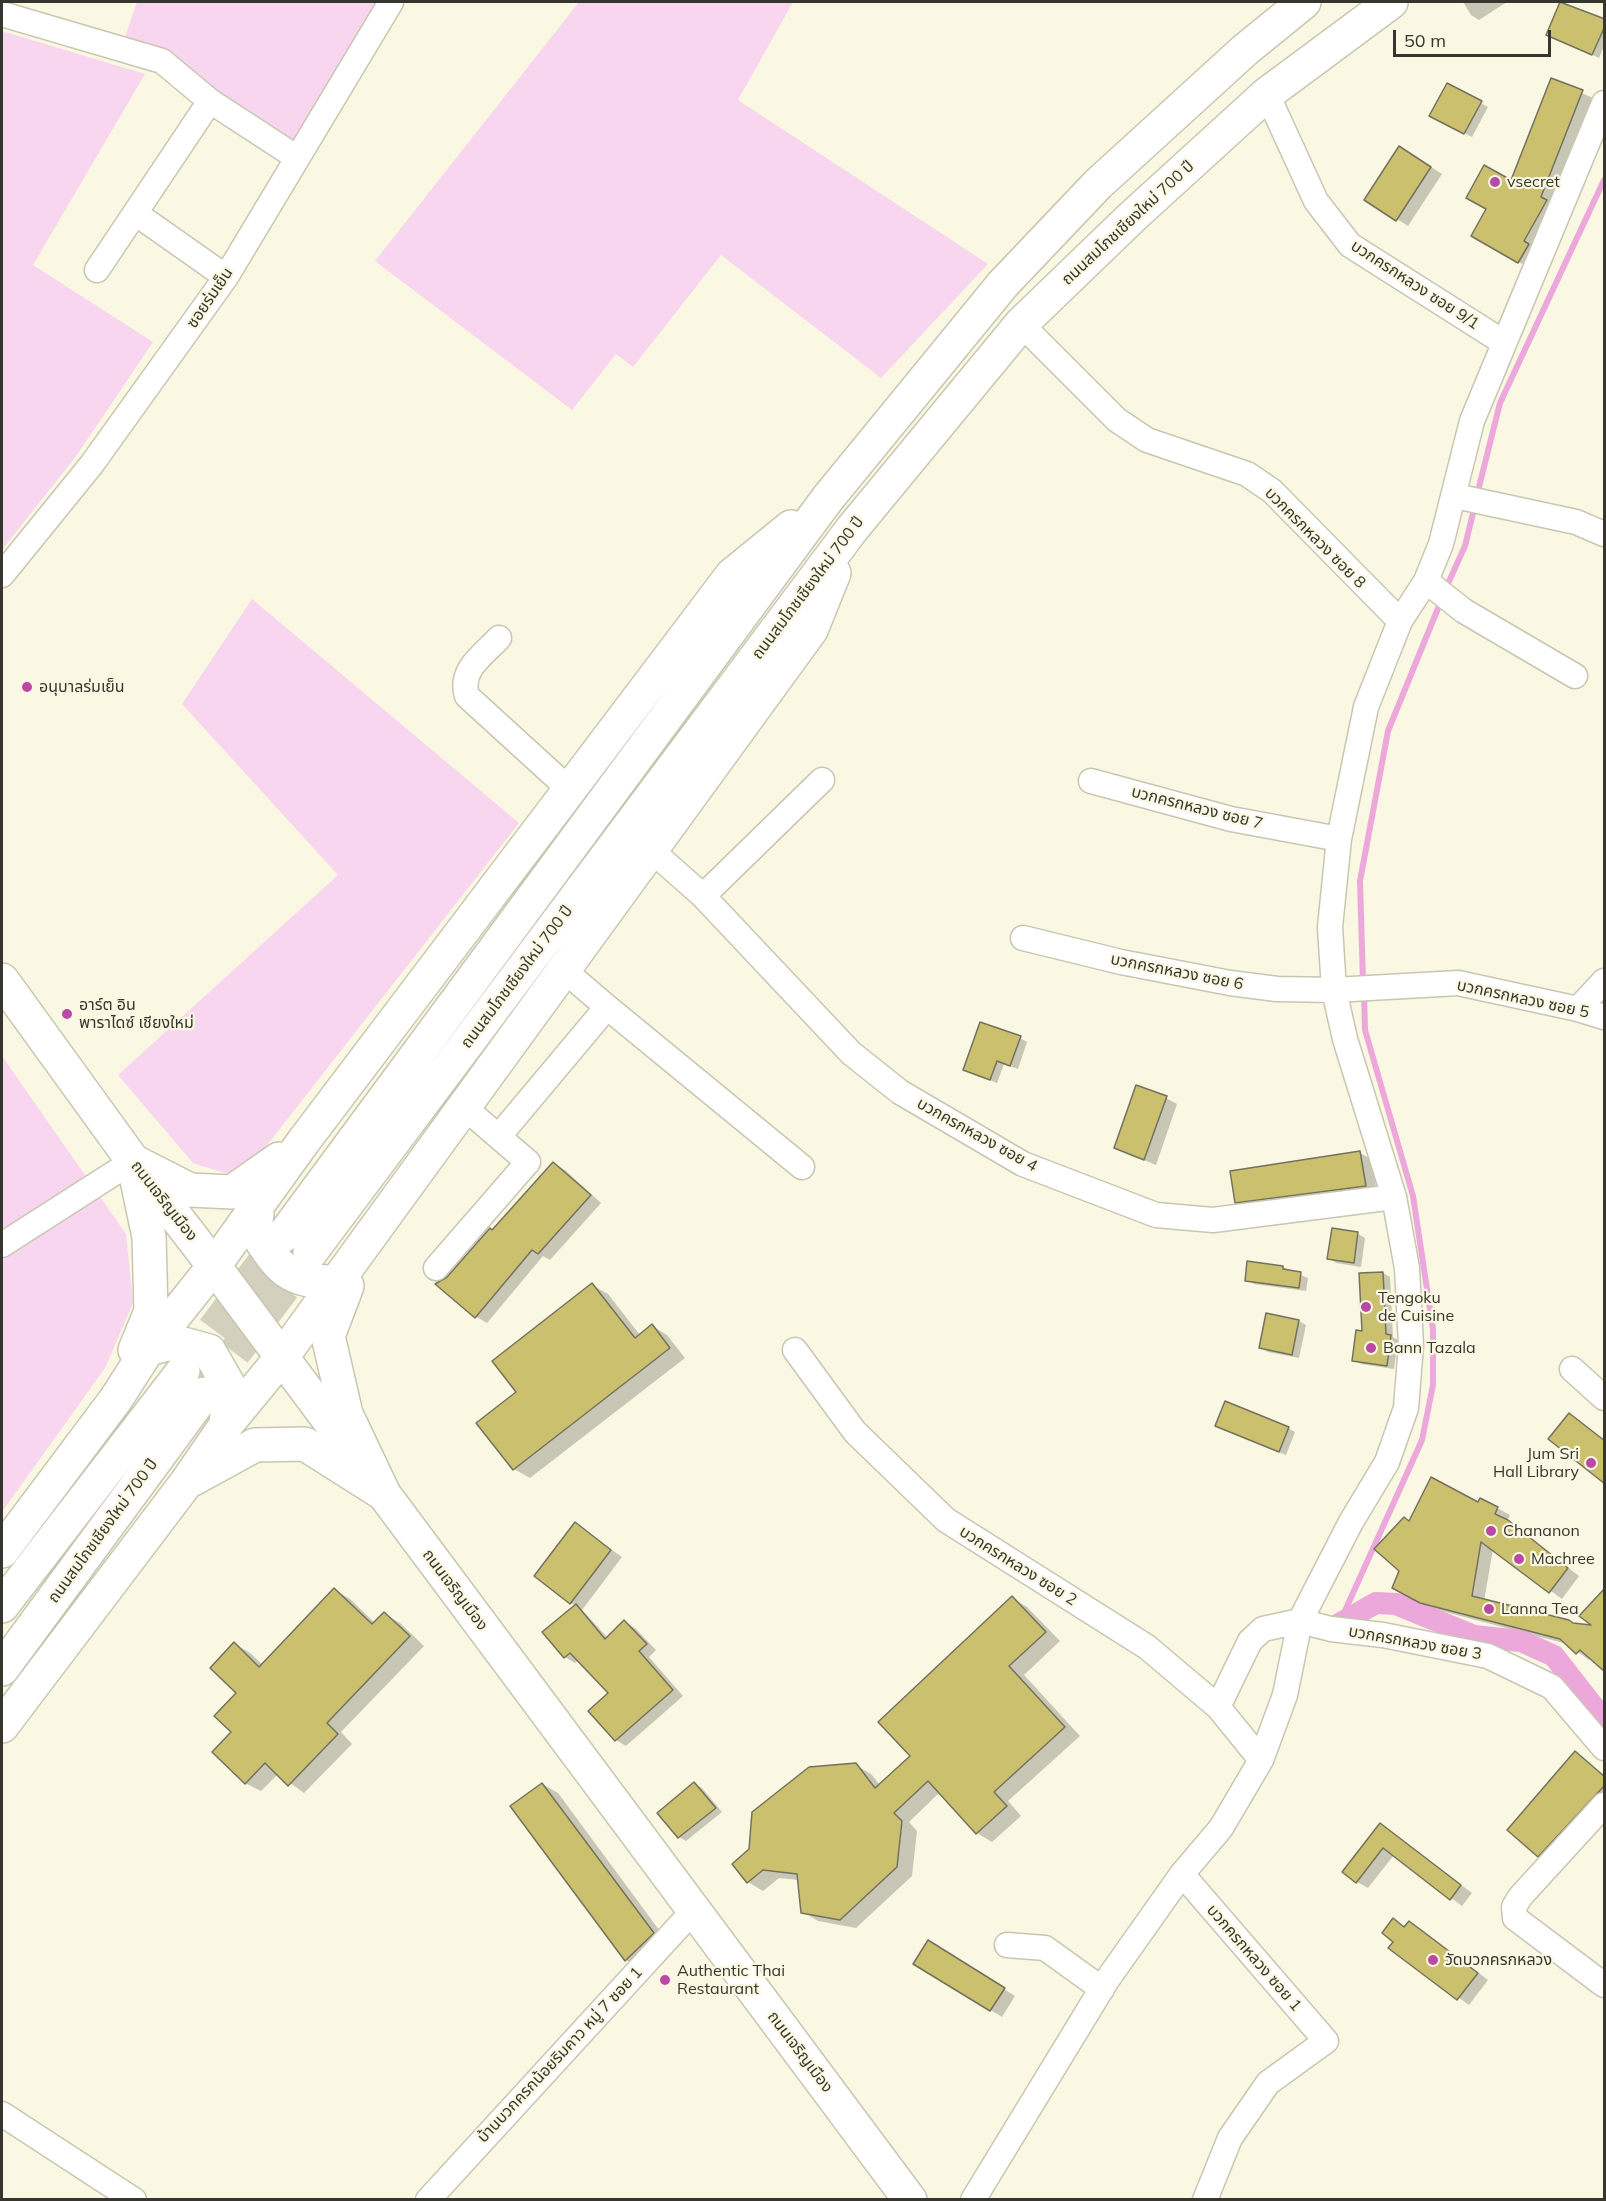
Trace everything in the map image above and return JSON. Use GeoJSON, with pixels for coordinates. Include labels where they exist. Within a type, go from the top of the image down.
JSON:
{"type":"FeatureCollection","features":[{"type":"Feature","properties":{"kind":"main road","name":"ถนนสมโภชเชียงใหม่ 700 ปี"},"geometry":{"type":"LineString","coordinates":[[1304,2],[1245,50],[1098,184],[1003,284],[828,498],[297,1244],[852,530],[1021,324],[1132,217],[1267,93],[1391,2]]}},
{"type":"Feature","properties":{"kind":"main road"},"geometry":{"type":"LineString","coordinates":[[2,1551],[116,1399],[148,1349],[214,1266],[303,1142],[732,575],[828,498]]}},
{"type":"Feature","properties":{"kind":"main road"},"geometry":{"type":"LineString","coordinates":[[2,1726],[186,1483],[226,1425],[282,1357],[811,630],[852,530]]}},
{"type":"Feature","properties":{"kind":"main road","name":"ถนนเจริญเมือง"},"geometry":{"type":"LineString","coordinates":[[2,980],[133,1161],[214,1266],[910,2199]]}},
{"type":"Feature","properties":{"kind":"main road"},"geometry":{"type":"LineString","coordinates":[[133,1161],[190,1190],[232,1192],[303,1142]]}},
{"type":"Feature","properties":{"kind":"main road"},"geometry":{"type":"LineString","coordinates":[[116,1399],[151,1311],[149,1237],[133,1161]]}},
{"type":"Feature","properties":{"kind":"main road"},"geometry":{"type":"LineString","coordinates":[[259,1201],[255,1231],[279,1267],[311,1282],[335,1282]]}},
{"type":"Feature","properties":{"kind":"main road"},"geometry":{"type":"LineString","coordinates":[[363,1245],[328,1336],[345,1414],[384,1494]]}},
{"type":"Feature","properties":{"kind":"main road"},"geometry":{"type":"LineString","coordinates":[[148,1349],[176,1342],[208,1351],[229,1386],[226,1425]]}},
{"type":"Feature","properties":{"kind":"main road","name":"ถนนสมโภชเชียงใหม่ 700 ปี"},"geometry":{"type":"LineString","coordinates":[[2,1606],[193,1382],[2,1669]]}},
{"type":"Feature","properties":{"kind":"main road"},"geometry":{"type":"LineString","coordinates":[[186,1483],[255,1445],[305,1444],[384,1494]]}},
{"type":"Feature","properties":{"kind":"street","name":"ซอยร่มเย็น"},"geometry":{"type":"LineString","coordinates":[[2,575],[92,464],[226,278],[296,157],[391,2]]}},
{"type":"Feature","properties":{"kind":"street"},"geometry":{"type":"LineString","coordinates":[[2,14],[162,61],[210,101],[296,157]]}},
{"type":"Feature","properties":{"kind":"street","name":"บวกครกหลวง ซอย 9/1"},"geometry":{"type":"LineString","coordinates":[[1267,93],[1316,201],[1350,245],[1503,342]]}},
{"type":"Feature","properties":{"kind":"street"},"geometry":{"type":"LineString","coordinates":[[97,270],[210,101]]}},
{"type":"Feature","properties":{"kind":"street"},"geometry":{"type":"LineString","coordinates":[[973,2199],[1102,1989],[1182,1874],[1221,1828],[1261,1760],[1285,1695],[1300,1621],[1351,1522],[1387,1462],[1406,1408],[1411,1345],[1407,1268],[1394,1197],[1345,1039],[1334,990],[1330,927],[1339,839],[1366,707],[1400,621],[1426,581],[1441,544],[1455,496],[1472,421],[1503,342],[1602,115]]}},
{"type":"Feature","properties":{"kind":"street"},"geometry":{"type":"LineString","coordinates":[[135,213],[226,278]]}},
{"type":"Feature","properties":{"kind":"street","name":"บวกครกหลวง ซอย 8"},"geometry":{"type":"LineString","coordinates":[[1021,324],[1117,420],[1147,440],[1247,474],[1272,491],[1400,621]]}},
{"type":"Feature","properties":{"kind":"street"},"geometry":{"type":"LineString","coordinates":[[1455,496],[1576,522],[1605,534]]}},
{"type":"Feature","properties":{"kind":"street"},"geometry":{"type":"LineString","coordinates":[[1426,581],[1464,611],[1575,676]]}},
{"type":"Feature","properties":{"kind":"street"},"geometry":{"type":"LineString","coordinates":[[499,638],[466,672],[464,686],[467,696],[569,789]]}},
{"type":"Feature","properties":{"kind":"street"},"geometry":{"type":"LineString","coordinates":[[703,896],[822,780]]}},
{"type":"Feature","properties":{"kind":"street","name":"บวกครกหลวง ซอย 7"},"geometry":{"type":"LineString","coordinates":[[1091,781],[1231,819],[1339,839]]}},
{"type":"Feature","properties":{"kind":"street","name":"บวกครกหลวง ซอย 4"},"geometry":{"type":"LineString","coordinates":[[651,850],[703,896],[851,1053],[900,1092],[1023,1164],[1156,1215],[1213,1220],[1394,1197]]}},
{"type":"Feature","properties":{"kind":"street","name":"บวกครกหลวง ซอย 6"},"geometry":{"type":"LineString","coordinates":[[1023,938],[1121,962],[1230,983],[1276,989],[1334,990]]}},
{"type":"Feature","properties":{"kind":"street"},"geometry":{"type":"LineString","coordinates":[[565,971],[802,1167]]}},
{"type":"Feature","properties":{"kind":"street"},"geometry":{"type":"LineString","coordinates":[[1578,1009],[1605,981]]}},
{"type":"Feature","properties":{"kind":"street","name":"บวกครกหลวง ซอย 5"},"geometry":{"type":"LineString","coordinates":[[1334,990],[1458,983],[1605,1017]]}},
{"type":"Feature","properties":{"kind":"street"},"geometry":{"type":"LineString","coordinates":[[500,1136],[608,1007]]}},
{"type":"Feature","properties":{"kind":"street"},"geometry":{"type":"LineString","coordinates":[[436,1268],[528,1162],[465,1108]]}},
{"type":"Feature","properties":{"kind":"street"},"geometry":{"type":"LineString","coordinates":[[2,1245],[133,1161]]}},
{"type":"Feature","properties":{"kind":"street","name":"บวกครกหลวง ซอย 2"},"geometry":{"type":"LineString","coordinates":[[795,1350],[855,1432],[946,1521],[1147,1647],[1218,1707],[1261,1760]]}},
{"type":"Feature","properties":{"kind":"street"},"geometry":{"type":"LineString","coordinates":[[1572,1369],[1605,1398]]}},
{"type":"Feature","properties":{"kind":"street"},"geometry":{"type":"LineString","coordinates":[[1218,1707],[1250,1641],[1263,1629],[1300,1621]]}},
{"type":"Feature","properties":{"kind":"street","name":"บวกครกหลวง ซอย 3"},"geometry":{"type":"LineString","coordinates":[[1300,1621],[1331,1629],[1383,1635],[1488,1656],[1552,1687],[1605,1748]]}},
{"type":"Feature","properties":{"kind":"street"},"geometry":{"type":"LineString","coordinates":[[1605,1805],[1514,1907],[1515,1917],[1605,1985]]}},
{"type":"Feature","properties":{"kind":"street","name":"บวกครกหลวง ซอย 1"},"geometry":{"type":"LineString","coordinates":[[1182,1874],[1326,2041],[1268,2083],[1230,2138],[1204,2199]]}},
{"type":"Feature","properties":{"kind":"street","name":"บ้านบวกครกน้อยริมคาว หมู่ 7 ซอย 1"},"geometry":{"type":"LineString","coordinates":[[428,2199],[693,1911]]}},
{"type":"Feature","properties":{"kind":"street"},"geometry":{"type":"LineString","coordinates":[[1007,1946],[1045,1948],[1102,1989]]}},
{"type":"Feature","properties":{"kind":"street"},"geometry":{"type":"LineString","coordinates":[[2,2114],[134,2199]]}},
{"type":"Feature","properties":{"kind":"shaded area"},"geometry":{"type":"Polygon","coordinates":[[[137,2],[380,2],[293,142],[215,92],[168,50],[124,40],[137,2]]]}},
{"type":"Feature","properties":{"kind":"shaded area"},"geometry":{"type":"Polygon","coordinates":[[[579,2],[793,2],[738,100],[988,264],[881,378],[721,255],[633,367],[616,354],[572,410],[375,261],[579,2]]]}},
{"type":"Feature","properties":{"kind":"shaded area"},"geometry":{"type":"Polygon","coordinates":[[[2,31],[145,74],[33,265],[153,342],[77,455],[2,550],[2,31]]]}},
{"type":"Feature","properties":{"kind":"shaded area"},"geometry":{"type":"Polygon","coordinates":[[[252,599],[519,823],[264,1149],[228,1174],[193,1163],[118,1075],[338,875],[182,704],[252,599]]]}},
{"type":"Feature","properties":{"kind":"shaded area"},"geometry":{"type":"Polygon","coordinates":[[[2,1056],[126,1234],[133,1303],[105,1368],[2,1512],[2,1056]]]}},
{"type":"Feature","properties":{"kind":"building"},"geometry":{"type":"Polygon","coordinates":[[[1560,2],[1605,19],[1605,26],[1592,55],[1546,35],[1560,2]]]}},
{"type":"Feature","properties":{"kind":"building"},"geometry":{"type":"Polygon","coordinates":[[[1551,78],[1583,90],[1541,197],[1547,200],[1524,241],[1529,244],[1518,263],[1471,236],[1486,209],[1466,198],[1484,165],[1511,180],[1551,78]]]}},
{"type":"Feature","properties":{"kind":"building"},"geometry":{"type":"Polygon","coordinates":[[[1447,83],[1482,101],[1464,134],[1429,116],[1447,83]]]}},
{"type":"Feature","properties":{"kind":"building"},"geometry":{"type":"Polygon","coordinates":[[[1399,146],[1431,167],[1396,221],[1364,200],[1399,146]]]}},
{"type":"Feature","properties":{"kind":"building"},"geometry":{"type":"Polygon","coordinates":[[[980,1022],[1021,1036],[1010,1066],[997,1061],[990,1080],[963,1070],[980,1022]]]}},
{"type":"Feature","properties":{"kind":"building"},"geometry":{"type":"Polygon","coordinates":[[[1136,1085],[1167,1096],[1144,1160],[1114,1148],[1136,1085]]]}},
{"type":"Feature","properties":{"kind":"building"},"geometry":{"type":"Polygon","coordinates":[[[1360,1151],[1366,1186],[1235,1203],[1230,1171],[1360,1151]]]}},
{"type":"Feature","properties":{"kind":"building"},"geometry":{"type":"Polygon","coordinates":[[[553,1162],[591,1195],[538,1254],[532,1250],[475,1318],[435,1284],[447,1277],[553,1162]]]}},
{"type":"Feature","properties":{"kind":"building"},"geometry":{"type":"Polygon","coordinates":[[[1332,1228],[1358,1232],[1354,1263],[1327,1259],[1332,1228]]]}},
{"type":"Feature","properties":{"kind":"building"},"geometry":{"type":"Polygon","coordinates":[[[1247,1261],[1283,1266],[1283,1269],[1301,1272],[1299,1288],[1245,1281],[1247,1261]]]}},
{"type":"Feature","properties":{"kind":"building"},"geometry":{"type":"Polygon","coordinates":[[[1383,1272],[1386,1334],[1391,1335],[1387,1366],[1352,1361],[1356,1330],[1362,1331],[1359,1273],[1383,1272]]]}},
{"type":"Feature","properties":{"kind":"building"},"geometry":{"type":"Polygon","coordinates":[[[592,1283],[635,1338],[652,1324],[670,1348],[513,1470],[476,1423],[516,1392],[492,1361],[592,1283]]]}},
{"type":"Feature","properties":{"kind":"building"},"geometry":{"type":"Polygon","coordinates":[[[1266,1313],[1299,1320],[1292,1355],[1259,1348],[1266,1313]]]}},
{"type":"Feature","properties":{"kind":"building"},"geometry":{"type":"Polygon","coordinates":[[[1225,1401],[1289,1427],[1279,1452],[1215,1426],[1225,1401]]]}},
{"type":"Feature","properties":{"kind":"building","name":"Jum Sri Hall Library"},"geometry":{"type":"Polygon","coordinates":[[[1569,1413],[1605,1441],[1605,1484],[1548,1439],[1569,1413]]]}},
{"type":"Feature","properties":{"kind":"building"},"geometry":{"type":"Polygon","coordinates":[[[1431,1477],[1478,1502],[1480,1498],[1498,1507],[1495,1514],[1508,1520],[1568,1568],[1549,1593],[1481,1542],[1472,1596],[1569,1620],[1573,1623],[1591,1625],[1579,1616],[1605,1588],[1605,1672],[1580,1650],[1576,1654],[1560,1639],[1420,1603],[1392,1588],[1399,1571],[1374,1549],[1404,1517],[1409,1521],[1431,1477]]]}},
{"type":"Feature","properties":{"kind":"building"},"geometry":{"type":"Polygon","coordinates":[[[575,1522],[611,1550],[570,1604],[534,1576],[575,1522]]]}},
{"type":"Feature","properties":{"kind":"building"},"geometry":{"type":"Polygon","coordinates":[[[334,1588],[372,1624],[384,1612],[410,1636],[327,1723],[338,1734],[288,1786],[265,1763],[245,1784],[212,1752],[231,1732],[214,1716],[236,1693],[210,1668],[234,1642],[259,1667],[334,1588]]]}},
{"type":"Feature","properties":{"kind":"building"},"geometry":{"type":"Polygon","coordinates":[[[1012,1596],[1046,1632],[1009,1666],[1065,1727],[994,1792],[1007,1806],[976,1834],[928,1781],[894,1813],[902,1821],[897,1867],[840,1920],[801,1913],[797,1874],[763,1870],[747,1883],[732,1864],[749,1849],[752,1812],[809,1767],[856,1763],[875,1788],[910,1756],[878,1722],[1012,1596]]]}},
{"type":"Feature","properties":{"kind":"building"},"geometry":{"type":"Polygon","coordinates":[[[576,1604],[605,1639],[624,1620],[647,1644],[639,1651],[673,1690],[615,1741],[588,1711],[608,1693],[570,1653],[564,1658],[542,1632],[576,1604]]]}},
{"type":"Feature","properties":{"kind":"building"},"geometry":{"type":"Polygon","coordinates":[[[1575,1751],[1605,1777],[1605,1785],[1538,1857],[1507,1830],[1575,1751]]]}},
{"type":"Feature","properties":{"kind":"building"},"geometry":{"type":"Polygon","coordinates":[[[694,1782],[716,1808],[678,1838],[657,1813],[694,1782]]]}},
{"type":"Feature","properties":{"kind":"building"},"geometry":{"type":"Polygon","coordinates":[[[542,1783],[654,1933],[625,1961],[510,1806],[542,1783]]]}},
{"type":"Feature","properties":{"kind":"building"},"geometry":{"type":"Polygon","coordinates":[[[1380,1823],[1461,1885],[1450,1900],[1383,1848],[1356,1883],[1342,1872],[1380,1823]]]}},
{"type":"Feature","properties":{"kind":"building","name":"วัดบวกครกหลวง"},"geometry":{"type":"Polygon","coordinates":[[[1393,1918],[1404,1927],[1409,1921],[1478,1973],[1457,2000],[1388,1948],[1393,1942],[1382,1933],[1393,1918]]]}},
{"type":"Feature","properties":{"kind":"building"},"geometry":{"type":"Polygon","coordinates":[[[928,1940],[1005,1988],[990,2011],[913,1964],[928,1940]]]}},
{"type":"Feature","properties":{"kind":"waterway"},"geometry":{"type":"LineString","coordinates":[[1477,495],[1500,403],[1604,180]]}},
{"type":"Feature","properties":{"kind":"waterway"},"geometry":{"type":"LineString","coordinates":[[1446,588],[1465,546],[1475,505]]}},
{"type":"Feature","properties":{"kind":"waterway"},"geometry":{"type":"LineString","coordinates":[[1363,982],[1360,881],[1388,731],[1441,601]]}},
{"type":"Feature","properties":{"kind":"waterway"},"geometry":{"type":"LineString","coordinates":[[1339,1624],[1422,1440],[1433,1385],[1433,1329],[1413,1196],[1365,1030],[1364,993]]}},
{"type":"Feature","properties":{"kind":"waterway"},"geometry":{"type":"LineString","coordinates":[[1339,1624],[1376,1603],[1396,1604],[1474,1636],[1521,1641],[1554,1656],[1604,1720]]}},
{"type":"Feature","properties":{"kind":"tunnel"},"geometry":{"type":"LineString","coordinates":[[184,1369],[284,1235]]}},
{"type":"Feature","properties":{"kind":"tunnel"},"geometry":{"type":"LineString","coordinates":[[205,1392],[310,1253]]}},
{"type":"Feature","properties":{"kind":"place","name":"vsecret"},"geometry":{"type":"Point","coordinates":[1495,182]}},
{"type":"Feature","properties":{"kind":"place","name":"อนุบาลร่มเย็น"},"geometry":{"type":"Point","coordinates":[27,687]}},
{"type":"Feature","properties":{"kind":"place","name":"อาร์ต อิน พาราไดซ์ เชียงใหม่"},"geometry":{"type":"Point","coordinates":[67,1014]}},
{"type":"Feature","properties":{"kind":"place","name":"Tengoku de Cuisine"},"geometry":{"type":"Point","coordinates":[1366,1307]}},
{"type":"Feature","properties":{"kind":"place","name":"Bann Tazala"},"geometry":{"type":"Point","coordinates":[1371,1348]}},
{"type":"Feature","properties":{"kind":"place","name":"Jum Sri Hall Library"},"geometry":{"type":"Point","coordinates":[1591,1463]}},
{"type":"Feature","properties":{"kind":"place","name":"Chananon"},"geometry":{"type":"Point","coordinates":[1491,1531]}},
{"type":"Feature","properties":{"kind":"place","name":"Machree"},"geometry":{"type":"Point","coordinates":[1519,1559]}},
{"type":"Feature","properties":{"kind":"place","name":"Lanna Tea"},"geometry":{"type":"Point","coordinates":[1489,1609]}},
{"type":"Feature","properties":{"kind":"place","name":"วัดบวกครกหลวง"},"geometry":{"type":"Point","coordinates":[1433,1960]}},
{"type":"Feature","properties":{"kind":"place","name":"Authentic Thai Restaurant"},"geometry":{"type":"Point","coordinates":[665,1980]}}]}
